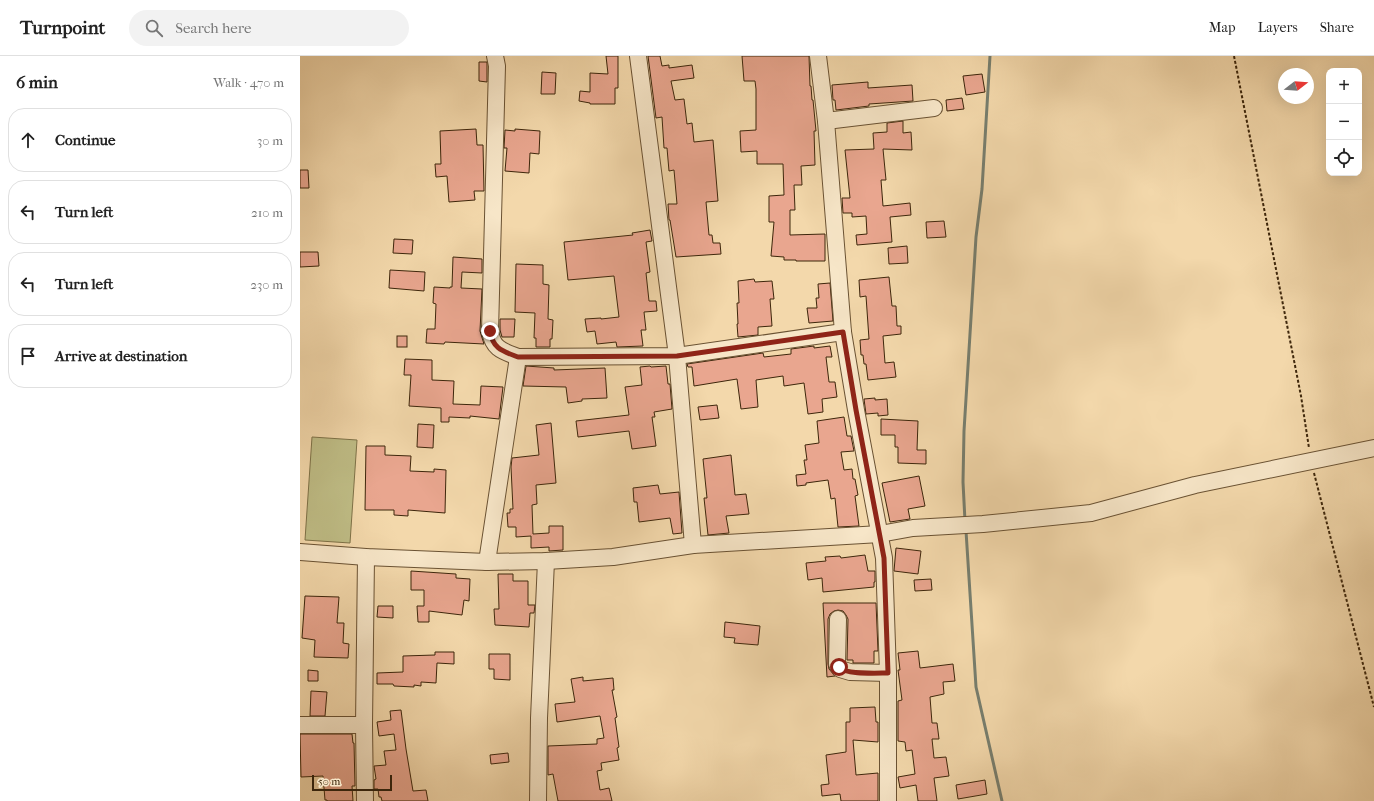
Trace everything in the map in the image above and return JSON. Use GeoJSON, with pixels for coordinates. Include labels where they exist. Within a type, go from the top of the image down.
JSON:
{"type":"FeatureCollection","features":[{"type":"Feature","properties":{"kind":"street"},"geometry":{"type":"LineString","coordinates":[[495,56],[497,66],[490,331],[492,339],[500,350],[518,357],[677,356],[843,332]]}},
{"type":"Feature","properties":{"kind":"street"},"geometry":{"type":"LineString","coordinates":[[638,56],[677,356],[693,545]]}},
{"type":"Feature","properties":{"kind":"street"},"geometry":{"type":"LineString","coordinates":[[818,56],[826,121],[843,332],[884,558],[888,673],[888,801]]}},
{"type":"Feature","properties":{"kind":"street"},"geometry":{"type":"LineString","coordinates":[[826,121],[934,108]]}},
{"type":"Feature","properties":{"kind":"street"},"geometry":{"type":"LineString","coordinates":[[487,562],[518,357]]}},
{"type":"Feature","properties":{"kind":"street"},"geometry":{"type":"LineString","coordinates":[[300,552],[366,557],[487,562],[546,561],[613,557],[693,545],[880,534],[913,528],[983,524],[1091,513],[1195,485],[1374,448]]}},
{"type":"Feature","properties":{"kind":"street"},"geometry":{"type":"LineString","coordinates":[[365,801],[364,726],[366,557]]}},
{"type":"Feature","properties":{"kind":"street"},"geometry":{"type":"LineString","coordinates":[[538,801],[538,718],[546,561]]}},
{"type":"Feature","properties":{"kind":"street"},"geometry":{"type":"LineString","coordinates":[[838,619],[837,664],[840,669],[850,672],[888,673]]}},
{"type":"Feature","properties":{"kind":"street"},"geometry":{"type":"LineString","coordinates":[[300,725],[364,726]]}},
{"type":"Feature","properties":{"kind":"path"},"geometry":{"type":"LineString","coordinates":[[1234,56],[1301,396],[1311,462],[1374,707]]}},
{"type":"Feature","properties":{"kind":"shaded area"},"geometry":{"type":"Polygon","coordinates":[[[312,437],[357,440],[350,543],[305,540],[312,437]]]}},
{"type":"Feature","properties":{"kind":"building"},"geometry":{"type":"Polygon","coordinates":[[[606,56],[618,56],[618,88],[615,88],[615,104],[590,104],[579,101],[580,91],[590,92],[590,73],[608,74],[606,56]]]}},
{"type":"Feature","properties":{"kind":"building"},"geometry":{"type":"Polygon","coordinates":[[[648,56],[660,56],[662,66],[669,65],[669,68],[692,65],[694,78],[671,81],[675,100],[684,99],[687,124],[692,123],[694,142],[713,140],[718,201],[706,202],[709,235],[712,235],[713,243],[720,243],[721,254],[676,257],[669,220],[668,204],[677,204],[674,170],[669,171],[667,148],[664,148],[662,117],[656,118],[648,56]]]}},
{"type":"Feature","properties":{"kind":"building"},"geometry":{"type":"Polygon","coordinates":[[[742,56],[809,56],[810,86],[816,131],[814,131],[815,165],[801,166],[802,185],[794,185],[795,210],[790,210],[790,235],[825,234],[825,261],[784,260],[784,257],[771,256],[774,222],[769,222],[769,196],[784,195],[783,164],[757,164],[757,151],[741,152],[740,131],[756,130],[755,81],[744,81],[742,56]]]}},
{"type":"Feature","properties":{"kind":"building"},"geometry":{"type":"Polygon","coordinates":[[[479,62],[487,62],[487,82],[479,81],[479,62]]]}},
{"type":"Feature","properties":{"kind":"building"},"geometry":{"type":"Polygon","coordinates":[[[542,72],[556,73],[555,94],[541,94],[542,72]]]}},
{"type":"Feature","properties":{"kind":"building"},"geometry":{"type":"Polygon","coordinates":[[[982,74],[985,92],[966,95],[963,76],[982,74]]]}},
{"type":"Feature","properties":{"kind":"building"},"geometry":{"type":"Polygon","coordinates":[[[868,82],[868,88],[912,85],[913,101],[869,104],[869,106],[836,110],[835,100],[833,100],[832,85],[868,82]]]}},
{"type":"Feature","properties":{"kind":"building"},"geometry":{"type":"Polygon","coordinates":[[[962,98],[964,109],[947,111],[946,100],[962,98]]]}},
{"type":"Feature","properties":{"kind":"building"},"geometry":{"type":"Polygon","coordinates":[[[903,121],[903,133],[911,132],[912,150],[883,149],[886,180],[881,180],[883,206],[910,203],[911,215],[890,217],[892,242],[857,245],[856,235],[867,234],[866,216],[852,217],[852,213],[843,213],[842,198],[850,198],[845,150],[874,149],[873,133],[887,132],[887,123],[903,121]]]}},
{"type":"Feature","properties":{"kind":"building"},"geometry":{"type":"Polygon","coordinates":[[[476,129],[477,145],[483,145],[484,191],[474,191],[475,200],[449,202],[447,176],[436,177],[435,164],[441,164],[440,131],[476,129]]]}},
{"type":"Feature","properties":{"kind":"building"},"geometry":{"type":"Polygon","coordinates":[[[515,129],[540,131],[539,154],[530,153],[529,173],[505,171],[507,148],[504,148],[505,130],[515,131],[515,129]]]}},
{"type":"Feature","properties":{"kind":"building"},"geometry":{"type":"Polygon","coordinates":[[[300,170],[308,170],[309,188],[300,188],[300,170]]]}},
{"type":"Feature","properties":{"kind":"building"},"geometry":{"type":"Polygon","coordinates":[[[944,221],[946,237],[927,238],[926,222],[944,221]]]}},
{"type":"Feature","properties":{"kind":"building"},"geometry":{"type":"Polygon","coordinates":[[[650,230],[652,241],[646,242],[650,272],[646,273],[649,301],[656,301],[657,311],[644,312],[646,330],[641,330],[643,346],[617,347],[616,342],[597,344],[595,331],[587,332],[585,319],[619,317],[614,276],[568,280],[564,242],[633,235],[632,233],[650,230]]]}},
{"type":"Feature","properties":{"kind":"building"},"geometry":{"type":"Polygon","coordinates":[[[394,239],[413,240],[412,254],[393,253],[394,239]]]}},
{"type":"Feature","properties":{"kind":"building"},"geometry":{"type":"Polygon","coordinates":[[[907,246],[908,263],[889,264],[888,248],[907,246]]]}},
{"type":"Feature","properties":{"kind":"building"},"geometry":{"type":"Polygon","coordinates":[[[300,252],[318,252],[319,266],[300,267],[300,252]]]}},
{"type":"Feature","properties":{"kind":"building"},"geometry":{"type":"Polygon","coordinates":[[[453,257],[482,259],[482,273],[462,272],[461,288],[482,289],[480,331],[484,344],[445,342],[444,344],[426,343],[427,329],[435,329],[436,304],[433,303],[434,287],[452,287],[453,257]]]}},
{"type":"Feature","properties":{"kind":"building"},"geometry":{"type":"Polygon","coordinates":[[[516,264],[543,265],[543,284],[549,285],[548,319],[553,320],[550,347],[536,347],[536,338],[534,338],[535,313],[515,312],[516,264]]]}},
{"type":"Feature","properties":{"kind":"building"},"geometry":{"type":"Polygon","coordinates":[[[390,270],[425,272],[424,291],[389,288],[390,270]]]}},
{"type":"Feature","properties":{"kind":"building"},"geometry":{"type":"Polygon","coordinates":[[[889,277],[892,306],[896,306],[897,326],[901,326],[901,334],[883,336],[885,363],[894,362],[896,377],[868,380],[866,364],[864,364],[863,355],[861,355],[860,340],[869,339],[866,296],[860,297],[859,280],[889,277]]]}},
{"type":"Feature","properties":{"kind":"building"},"geometry":{"type":"Polygon","coordinates":[[[754,279],[755,282],[772,281],[774,299],[770,299],[772,326],[758,327],[758,335],[738,337],[738,281],[754,279]]]}},
{"type":"Feature","properties":{"kind":"building"},"geometry":{"type":"Polygon","coordinates":[[[830,283],[833,321],[809,323],[807,308],[817,308],[816,298],[819,298],[818,284],[830,283]]]}},
{"type":"Feature","properties":{"kind":"building"},"geometry":{"type":"Polygon","coordinates":[[[500,319],[515,319],[514,337],[502,337],[500,330],[500,319]]]}},
{"type":"Feature","properties":{"kind":"building"},"geometry":{"type":"Polygon","coordinates":[[[397,336],[407,336],[407,347],[397,347],[397,336]]]}},
{"type":"Feature","properties":{"kind":"building"},"geometry":{"type":"Polygon","coordinates":[[[814,346],[814,348],[830,346],[832,357],[826,357],[829,382],[835,382],[837,397],[822,399],[823,412],[808,414],[804,383],[784,386],[783,376],[756,380],[758,407],[741,409],[737,379],[694,386],[692,367],[688,367],[687,364],[763,353],[764,357],[791,354],[791,349],[814,346]]]}},
{"type":"Feature","properties":{"kind":"building"},"geometry":{"type":"Polygon","coordinates":[[[405,359],[432,360],[432,380],[454,381],[453,404],[480,405],[481,386],[503,387],[499,419],[470,416],[470,418],[449,417],[449,422],[441,422],[441,408],[409,406],[411,375],[404,375],[405,359]]]}},
{"type":"Feature","properties":{"kind":"building"},"geometry":{"type":"Polygon","coordinates":[[[526,366],[554,368],[554,370],[605,368],[607,398],[582,399],[582,401],[568,403],[566,387],[523,386],[526,366]]]}},
{"type":"Feature","properties":{"kind":"building"},"geometry":{"type":"Polygon","coordinates":[[[666,366],[668,384],[670,384],[672,409],[654,412],[655,417],[652,417],[656,446],[632,449],[629,431],[578,437],[576,421],[629,415],[625,387],[642,385],[640,367],[666,366]]]}},
{"type":"Feature","properties":{"kind":"building"},"geometry":{"type":"Polygon","coordinates":[[[875,398],[875,400],[887,399],[888,415],[878,416],[878,413],[866,414],[864,399],[875,398]]]}},
{"type":"Feature","properties":{"kind":"building"},"geometry":{"type":"Polygon","coordinates":[[[717,405],[719,418],[700,420],[698,407],[717,405]]]}},
{"type":"Feature","properties":{"kind":"building"},"geometry":{"type":"Polygon","coordinates":[[[844,417],[847,436],[851,436],[854,451],[841,452],[844,470],[852,469],[853,479],[855,479],[858,495],[855,496],[859,526],[838,527],[835,498],[831,499],[828,480],[806,483],[806,485],[797,486],[796,475],[806,474],[804,460],[807,460],[805,445],[819,443],[817,421],[844,417]]]}},
{"type":"Feature","properties":{"kind":"building"},"geometry":{"type":"Polygon","coordinates":[[[881,419],[918,421],[917,450],[926,450],[926,464],[898,463],[898,447],[895,447],[895,435],[881,435],[881,419]]]}},
{"type":"Feature","properties":{"kind":"building"},"geometry":{"type":"Polygon","coordinates":[[[551,423],[556,483],[536,485],[537,504],[532,505],[533,534],[549,533],[549,526],[563,526],[563,550],[549,551],[549,547],[531,548],[531,536],[516,537],[516,527],[508,527],[507,513],[510,513],[510,509],[513,509],[512,458],[539,455],[536,425],[551,423]]]}},
{"type":"Feature","properties":{"kind":"building"},"geometry":{"type":"Polygon","coordinates":[[[418,424],[434,425],[433,448],[417,447],[418,424]]]}},
{"type":"Feature","properties":{"kind":"building"},"geometry":{"type":"Polygon","coordinates":[[[366,446],[385,446],[385,455],[411,456],[410,471],[434,472],[434,469],[446,470],[445,513],[408,510],[408,516],[394,515],[394,510],[365,510],[366,446]]]}},
{"type":"Feature","properties":{"kind":"building"},"geometry":{"type":"Polygon","coordinates":[[[731,455],[735,495],[746,494],[749,514],[726,516],[729,533],[708,535],[704,498],[707,498],[703,459],[731,455]]]}},
{"type":"Feature","properties":{"kind":"building"},"geometry":{"type":"Polygon","coordinates":[[[919,476],[925,506],[908,509],[910,519],[890,522],[882,483],[919,476]]]}},
{"type":"Feature","properties":{"kind":"building"},"geometry":{"type":"Polygon","coordinates":[[[658,485],[660,494],[679,492],[682,533],[673,534],[670,518],[639,522],[637,502],[634,502],[633,488],[658,485]]]}},
{"type":"Feature","properties":{"kind":"building"},"geometry":{"type":"Polygon","coordinates":[[[896,548],[921,551],[918,574],[894,571],[896,548]]]}},
{"type":"Feature","properties":{"kind":"building"},"geometry":{"type":"Polygon","coordinates":[[[865,555],[868,571],[875,571],[874,587],[823,592],[822,578],[808,580],[806,563],[826,561],[825,557],[840,556],[841,558],[865,555]]]}},
{"type":"Feature","properties":{"kind":"building"},"geometry":{"type":"Polygon","coordinates":[[[411,571],[456,574],[456,578],[470,579],[469,601],[464,600],[462,615],[429,611],[429,622],[418,622],[417,606],[424,606],[424,590],[411,590],[411,571]]]}},
{"type":"Feature","properties":{"kind":"building"},"geometry":{"type":"Polygon","coordinates":[[[498,574],[513,574],[513,581],[528,581],[528,605],[535,605],[534,613],[530,613],[529,627],[495,625],[494,609],[499,609],[498,574]]]}},
{"type":"Feature","properties":{"kind":"building"},"geometry":{"type":"Polygon","coordinates":[[[931,579],[932,590],[915,591],[914,580],[931,579]]]}},
{"type":"Feature","properties":{"kind":"building"},"geometry":{"type":"Polygon","coordinates":[[[305,596],[339,597],[337,623],[344,623],[343,643],[349,644],[348,658],[314,657],[315,640],[302,638],[305,596]]]}},
{"type":"Feature","properties":{"kind":"building"},"geometry":{"type":"Polygon","coordinates":[[[823,603],[876,603],[878,651],[874,651],[874,663],[853,663],[853,660],[847,660],[848,619],[843,611],[834,611],[830,614],[828,619],[828,664],[829,669],[835,676],[827,677],[823,603]]]}},
{"type":"Feature","properties":{"kind":"building"},"geometry":{"type":"Polygon","coordinates":[[[378,606],[393,606],[393,618],[377,617],[378,606]]]}},
{"type":"Feature","properties":{"kind":"building"},"geometry":{"type":"Polygon","coordinates":[[[725,622],[760,626],[758,645],[734,643],[735,638],[724,637],[725,622]]]}},
{"type":"Feature","properties":{"kind":"building"},"geometry":{"type":"Polygon","coordinates":[[[918,651],[920,668],[953,664],[955,681],[943,682],[944,694],[930,697],[932,723],[937,723],[939,739],[932,739],[934,758],[946,757],[949,776],[934,778],[937,801],[918,801],[916,785],[900,788],[898,777],[915,774],[912,750],[906,751],[905,742],[898,741],[898,701],[902,700],[898,670],[900,670],[898,653],[918,651]]]}},
{"type":"Feature","properties":{"kind":"building"},"geometry":{"type":"Polygon","coordinates":[[[435,652],[454,652],[454,664],[437,663],[436,683],[421,682],[421,686],[414,685],[414,687],[394,686],[393,684],[377,684],[377,673],[403,672],[403,656],[435,655],[435,652]]]}},
{"type":"Feature","properties":{"kind":"building"},"geometry":{"type":"Polygon","coordinates":[[[489,654],[510,654],[510,680],[494,679],[494,669],[489,669],[489,654]]]}},
{"type":"Feature","properties":{"kind":"building"},"geometry":{"type":"Polygon","coordinates":[[[308,670],[318,671],[318,681],[308,681],[308,670]]]}},
{"type":"Feature","properties":{"kind":"building"},"geometry":{"type":"Polygon","coordinates":[[[583,677],[583,681],[613,678],[614,690],[612,690],[617,717],[615,718],[619,747],[617,748],[619,760],[601,763],[602,770],[597,771],[600,790],[609,788],[612,801],[558,801],[553,774],[548,775],[548,746],[597,744],[597,739],[604,738],[600,716],[557,722],[555,704],[575,702],[571,679],[583,677]]]}},
{"type":"Feature","properties":{"kind":"building"},"geometry":{"type":"Polygon","coordinates":[[[311,691],[327,692],[325,716],[310,716],[311,691]]]}},
{"type":"Feature","properties":{"kind":"building"},"geometry":{"type":"Polygon","coordinates":[[[875,707],[876,722],[878,722],[878,742],[853,740],[856,775],[878,773],[878,801],[841,801],[840,794],[822,796],[821,785],[829,784],[826,755],[846,752],[846,722],[850,722],[850,708],[875,707]]]}},
{"type":"Feature","properties":{"kind":"building"},"geometry":{"type":"Polygon","coordinates":[[[401,710],[413,791],[426,790],[428,801],[382,801],[381,797],[379,797],[378,789],[374,789],[374,780],[376,779],[374,766],[386,765],[384,751],[396,750],[394,734],[379,736],[377,722],[391,720],[390,711],[401,710]]]}},
{"type":"Feature","properties":{"kind":"building"},"geometry":{"type":"Polygon","coordinates":[[[300,734],[352,734],[354,743],[355,786],[352,786],[353,801],[327,801],[325,800],[323,776],[301,777],[300,734]]]}},
{"type":"Feature","properties":{"kind":"building"},"geometry":{"type":"Polygon","coordinates":[[[508,753],[509,762],[491,764],[490,755],[508,753]]]}},
{"type":"Feature","properties":{"kind":"building"},"geometry":{"type":"Polygon","coordinates":[[[985,780],[987,794],[958,799],[956,785],[985,780]]]}},
{"type":"Feature","properties":{"kind":"waterway"},"geometry":{"type":"LineString","coordinates":[[965,521],[963,482],[964,431],[976,237],[982,189],[990,56]]}},
{"type":"Feature","properties":{"kind":"waterway"},"geometry":{"type":"LineString","coordinates":[[966,531],[976,687],[1002,801]]}},
{"type":"Feature","properties":{"kind":"route"},"geometry":{"type":"LineString","coordinates":[[490,331],[494,344],[500,350],[518,357],[677,356],[843,332],[884,558],[888,673],[850,672],[840,669],[839,667]]}}]}
